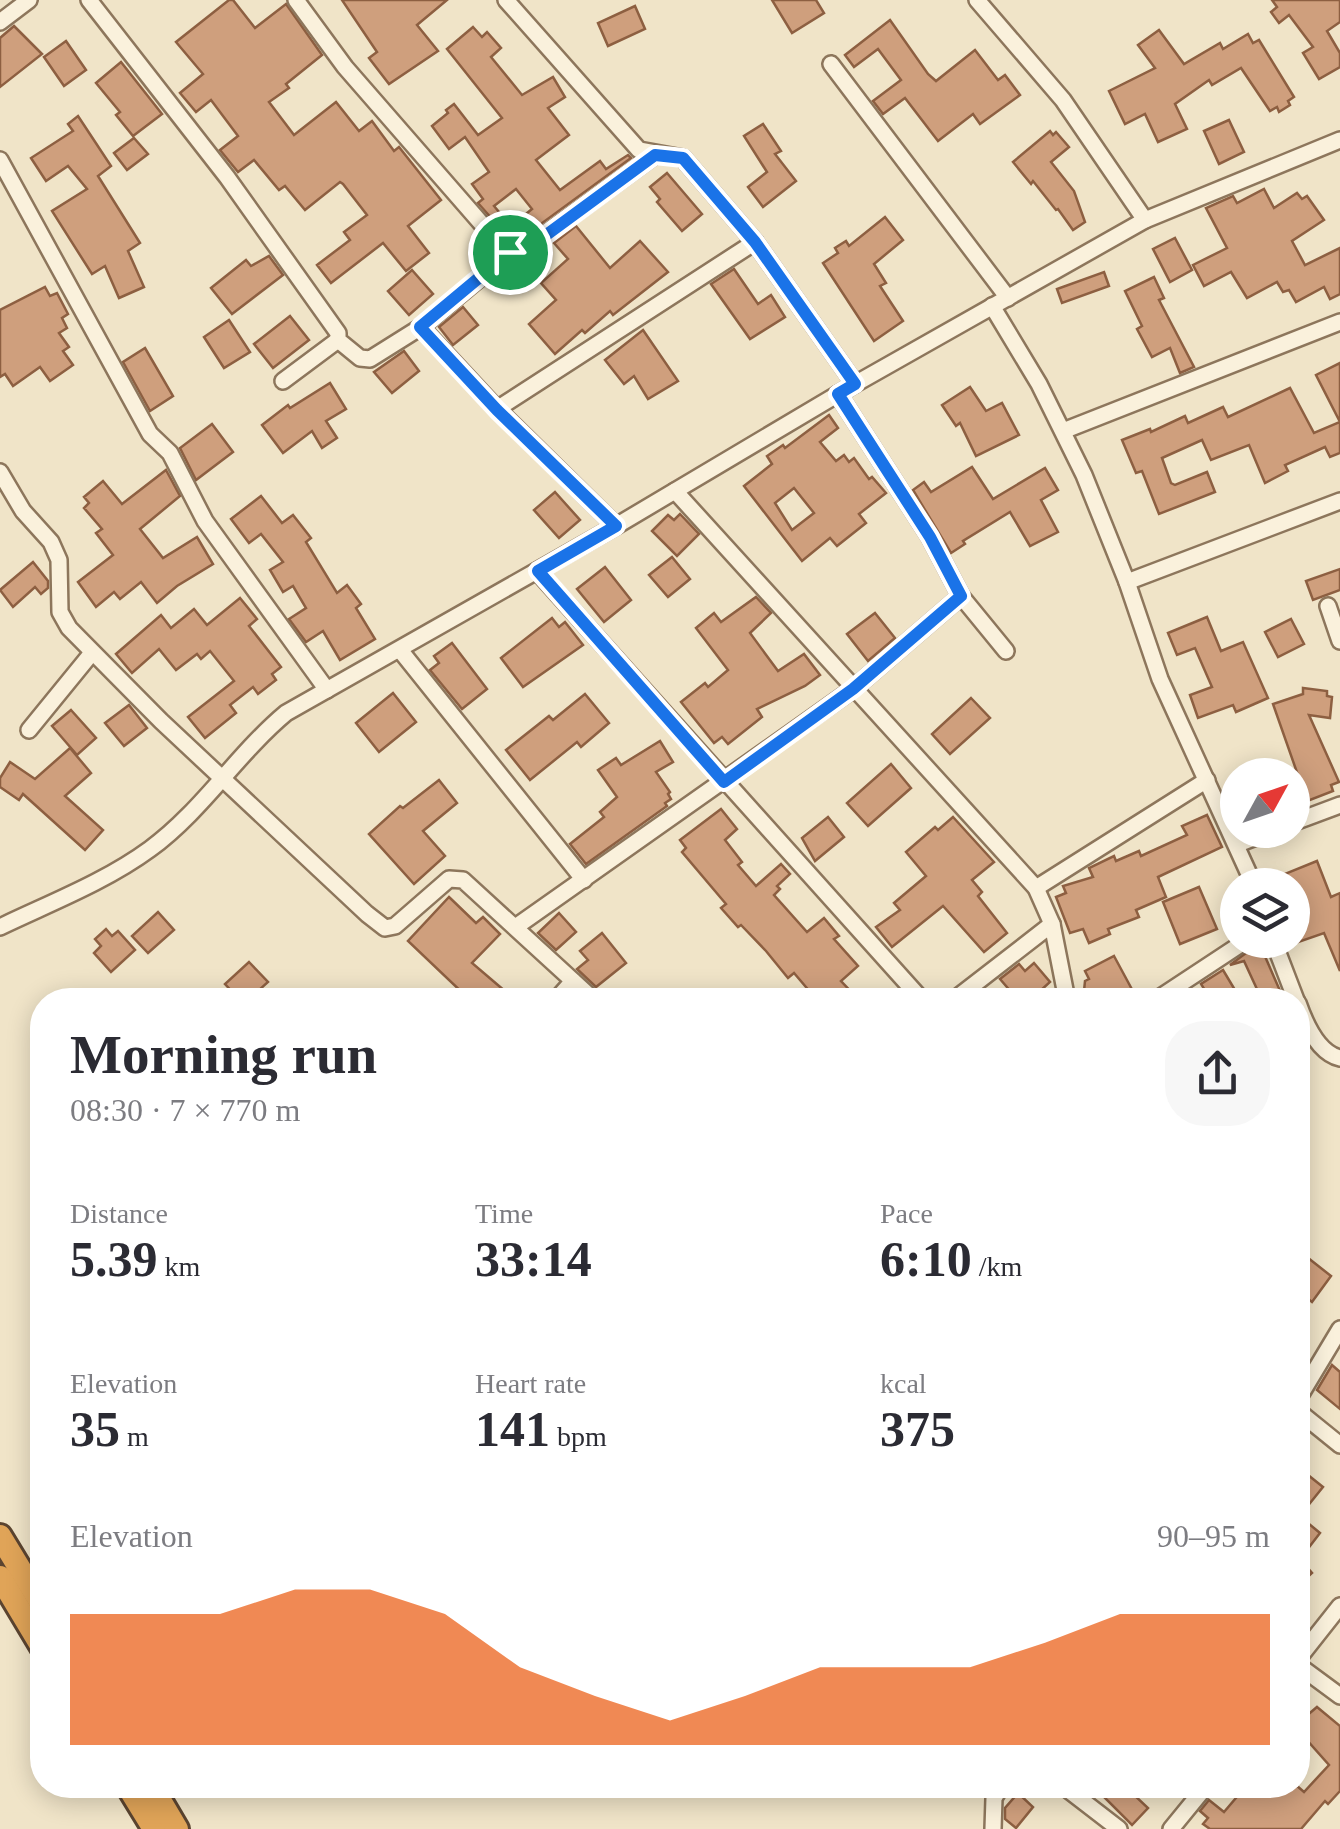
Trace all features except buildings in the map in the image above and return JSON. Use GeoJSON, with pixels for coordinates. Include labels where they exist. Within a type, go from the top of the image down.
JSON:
{"type":"FeatureCollection","features":[{"type":"Feature","properties":{"kind":"highway"},"geometry":{"type":"LineString","coordinates":[[0,1536],[30,1583]]}},
{"type":"Feature","properties":{"kind":"highway"},"geometry":{"type":"LineString","coordinates":[[0,1578],[30,1627]]}},
{"type":"Feature","properties":{"kind":"highway"},"geometry":{"type":"LineString","coordinates":[[136,1798],[154,1829]]}},
{"type":"Feature","properties":{"kind":"highway"},"geometry":{"type":"LineString","coordinates":[[159,1798],[177,1829]]}},
{"type":"Feature","properties":{"kind":"street"},"geometry":{"type":"LineString","coordinates":[[0,22],[29,0]]}},
{"type":"Feature","properties":{"kind":"street"},"geometry":{"type":"LineString","coordinates":[[89,0],[227,177],[338,333],[338,340]]}},
{"type":"Feature","properties":{"kind":"street"},"geometry":{"type":"LineString","coordinates":[[296,0],[345,67],[500,246],[510,252],[523,252],[655,155]]}},
{"type":"Feature","properties":{"kind":"street"},"geometry":{"type":"LineString","coordinates":[[506,0],[639,150],[683,158],[755,242],[855,384]]}},
{"type":"Feature","properties":{"kind":"street"},"geometry":{"type":"LineString","coordinates":[[977,0],[1063,100],[1145,220]]}},
{"type":"Feature","properties":{"kind":"street"},"geometry":{"type":"LineString","coordinates":[[831,64],[1000,302],[1063,431],[1127,582],[1160,679],[1220,806]]}},
{"type":"Feature","properties":{"kind":"street"},"geometry":{"type":"LineString","coordinates":[[0,927],[96,881],[150,849],[190,814],[258,736],[286,713],[1145,220],[1340,140]]}},
{"type":"Feature","properties":{"kind":"street"},"geometry":{"type":"LineString","coordinates":[[0,160],[150,434],[170,453],[204,521],[327,690]]}},
{"type":"Feature","properties":{"kind":"street"},"geometry":{"type":"LineString","coordinates":[[497,410],[755,242]]}},
{"type":"Feature","properties":{"kind":"street"},"geometry":{"type":"LineString","coordinates":[[338,340],[360,358],[370,359],[420,327],[510,252]]}},
{"type":"Feature","properties":{"kind":"street"},"geometry":{"type":"LineString","coordinates":[[1063,431],[1340,322]]}},
{"type":"Feature","properties":{"kind":"street"},"geometry":{"type":"LineString","coordinates":[[420,327],[497,410],[616,526]]}},
{"type":"Feature","properties":{"kind":"street"},"geometry":{"type":"LineString","coordinates":[[282,381],[338,340]]}},
{"type":"Feature","properties":{"kind":"street"},"geometry":{"type":"LineString","coordinates":[[838,394],[913,508],[961,596],[1006,651]]}},
{"type":"Feature","properties":{"kind":"street"},"geometry":{"type":"LineString","coordinates":[[0,472],[23,511],[51,542],[59,560],[60,612],[68,628],[317,868],[385,928],[395,926],[449,879],[464,880],[581,988]]}},
{"type":"Feature","properties":{"kind":"street"},"geometry":{"type":"LineString","coordinates":[[675,491],[1036,888],[1052,924],[1065,988]]}},
{"type":"Feature","properties":{"kind":"street"},"geometry":{"type":"LineString","coordinates":[[1127,582],[1340,502]]}},
{"type":"Feature","properties":{"kind":"street"},"geometry":{"type":"LineString","coordinates":[[538,571],[911,988]]}},
{"type":"Feature","properties":{"kind":"street"},"geometry":{"type":"LineString","coordinates":[[517,926],[853,689],[961,596]]}},
{"type":"Feature","properties":{"kind":"street"},"geometry":{"type":"LineString","coordinates":[[1328,606],[1340,641]]}},
{"type":"Feature","properties":{"kind":"street"},"geometry":{"type":"LineString","coordinates":[[400,650],[584,880]]}},
{"type":"Feature","properties":{"kind":"street"},"geometry":{"type":"LineString","coordinates":[[29,730],[91,654]]}},
{"type":"Feature","properties":{"kind":"street"},"geometry":{"type":"LineString","coordinates":[[1036,888],[1208,780]]}},
{"type":"Feature","properties":{"kind":"street"},"geometry":{"type":"LineString","coordinates":[[1310,816],[1340,805]]}},
{"type":"Feature","properties":{"kind":"street"},"geometry":{"type":"LineString","coordinates":[[969,988],[1052,924]]}},
{"type":"Feature","properties":{"kind":"street"},"geometry":{"type":"LineString","coordinates":[[1174,988],[1220,958]]}},
{"type":"Feature","properties":{"kind":"street"},"geometry":{"type":"LineString","coordinates":[[1280,958],[1292,988]]}},
{"type":"Feature","properties":{"kind":"street"},"geometry":{"type":"LineString","coordinates":[[567,988],[573,981]]}},
{"type":"Feature","properties":{"kind":"street"},"geometry":{"type":"LineString","coordinates":[[1310,1028],[1330,1056],[1340,1058]]}},
{"type":"Feature","properties":{"kind":"street"},"geometry":{"type":"LineString","coordinates":[[1310,1379],[1340,1329]]}},
{"type":"Feature","properties":{"kind":"street"},"geometry":{"type":"LineString","coordinates":[[1310,1421],[1340,1445]]}},
{"type":"Feature","properties":{"kind":"street"},"geometry":{"type":"LineString","coordinates":[[1310,1645],[1340,1606]]}},
{"type":"Feature","properties":{"kind":"street"},"geometry":{"type":"LineString","coordinates":[[1310,1671],[1340,1696]]}},
{"type":"Feature","properties":{"kind":"street"},"geometry":{"type":"LineString","coordinates":[[993,1829],[994,1798]]}},
{"type":"Feature","properties":{"kind":"street"},"geometry":{"type":"LineString","coordinates":[[1079,1798],[1119,1829]]}},
{"type":"Feature","properties":{"kind":"street"},"geometry":{"type":"LineString","coordinates":[[1171,1829],[1196,1798]]}},
{"type":"Feature","properties":{"kind":"route"},"geometry":{"type":"LineString","coordinates":[[655,155],[683,158],[755,242],[855,384],[838,394],[904,494],[961,596],[853,689],[724,782],[538,571],[616,526],[497,410],[420,327],[510,252],[523,252],[655,155]]}}]}
